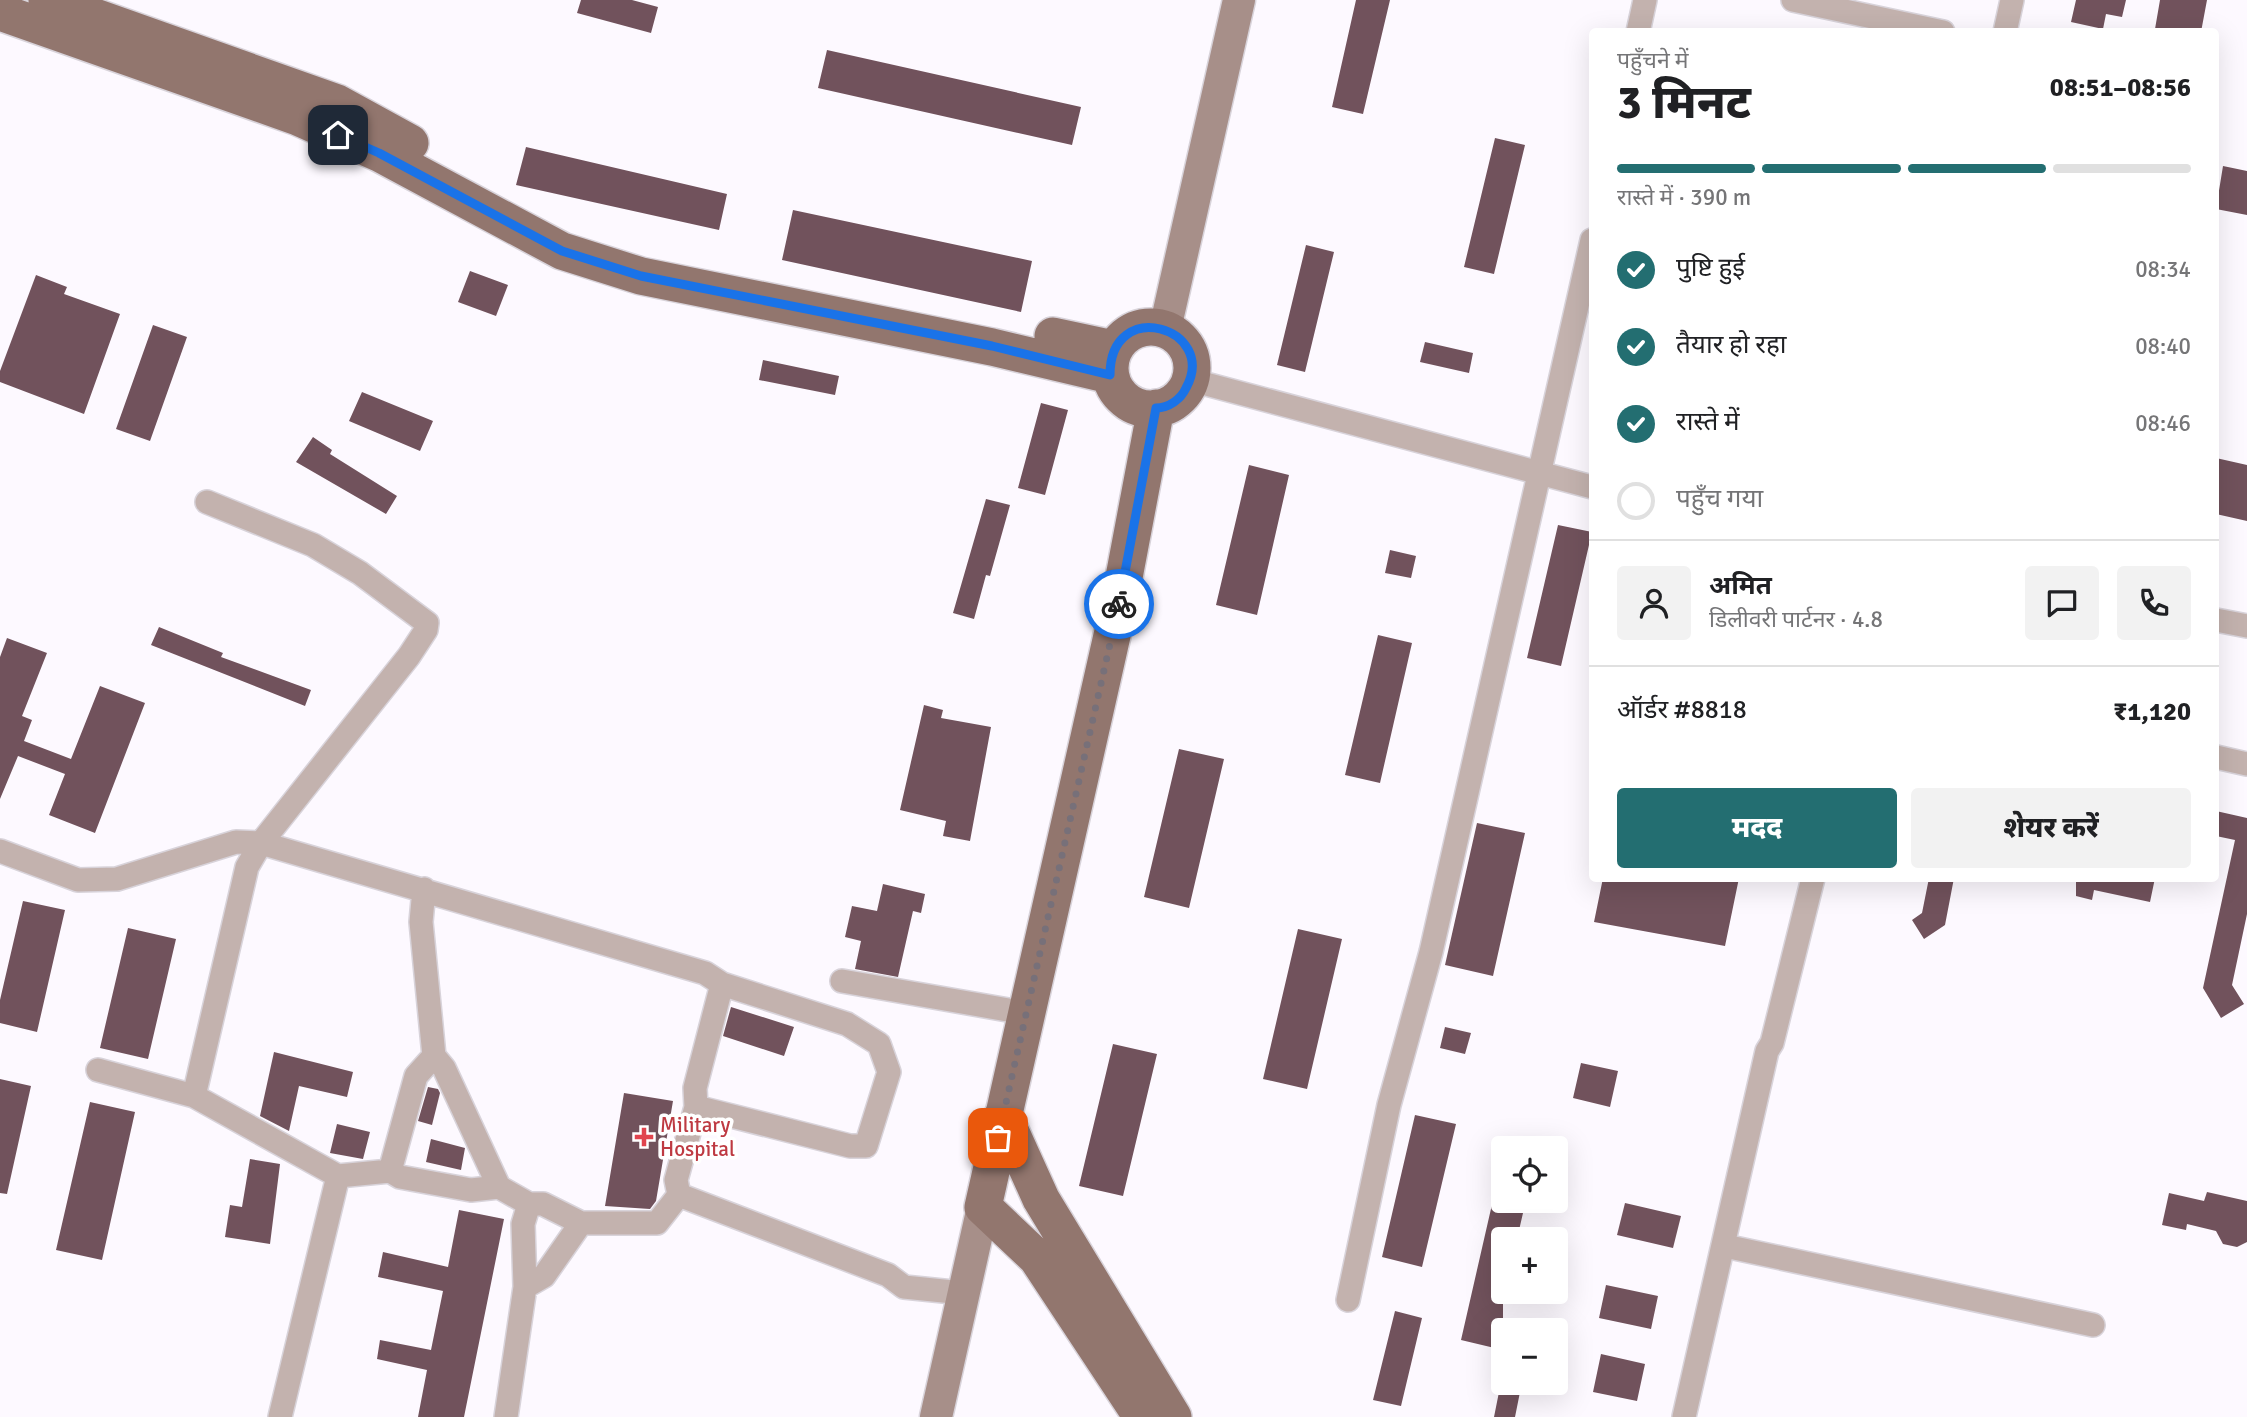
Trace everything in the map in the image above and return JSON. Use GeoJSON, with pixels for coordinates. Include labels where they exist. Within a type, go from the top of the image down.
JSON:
{"type":"FeatureCollection","features":[{"type":"Feature","properties":{"kind":"main road"},"geometry":{"type":"LineString","coordinates":[[47,0],[337,103],[522,208],[602,243],[1112,362]]}},
{"type":"Feature","properties":{"kind":"main road"},"geometry":{"type":"LineString","coordinates":[[1165,329],[1239,0]]}},
{"type":"Feature","properties":{"kind":"main road"},"geometry":{"type":"LineString","coordinates":[[0,12],[298,117],[379,153],[562,251],[641,276],[992,346],[1112,362]]}},
{"type":"Feature","properties":{"kind":"main road"},"geometry":{"type":"LineString","coordinates":[[1146,327],[1165,329],[1183,341],[1190,353],[1191,380],[1174,402],[1156,408],[1134,406],[1123,398],[1112,362],[1133,331],[1146,327]]}},
{"type":"Feature","properties":{"kind":"main road"},"geometry":{"type":"LineString","coordinates":[[936,1417],[1118,609],[1156,408]]}},
{"type":"Feature","properties":{"kind":"main road"},"geometry":{"type":"LineString","coordinates":[[1003,1115],[1041,1199],[1173,1417]]}},
{"type":"Feature","properties":{"kind":"main road"},"geometry":{"type":"LineString","coordinates":[[983,1207],[1037,1258],[1142,1417]]}},
{"type":"Feature","properties":{"kind":"street"},"geometry":{"type":"LineString","coordinates":[[1639,28],[1645,0]]}},
{"type":"Feature","properties":{"kind":"street"},"geometry":{"type":"LineString","coordinates":[[1793,0],[1924,28]]}},
{"type":"Feature","properties":{"kind":"street"},"geometry":{"type":"LineString","coordinates":[[2006,28],[2012,0]]}},
{"type":"Feature","properties":{"kind":"street"},"geometry":{"type":"LineString","coordinates":[[1348,1300],[1389,1105],[1431,952],[1541,476],[1589,254]]}},
{"type":"Feature","properties":{"kind":"street"},"geometry":{"type":"LineString","coordinates":[[1191,380],[1589,487]]}},
{"type":"Feature","properties":{"kind":"street"},"geometry":{"type":"LineString","coordinates":[[194,1096],[247,867],[261,843],[409,656],[427,623],[360,573],[313,545],[207,502]]}},
{"type":"Feature","properties":{"kind":"street"},"geometry":{"type":"LineString","coordinates":[[2219,621],[2247,626]]}},
{"type":"Feature","properties":{"kind":"street"},"geometry":{"type":"LineString","coordinates":[[2219,758],[2247,764]]}},
{"type":"Feature","properties":{"kind":"street"},"geometry":{"type":"LineString","coordinates":[[0,851],[78,880],[117,879],[236,842],[261,843],[705,973],[722,984],[847,1024],[879,1044],[889,1072],[866,1146],[850,1146],[696,1107]]}},
{"type":"Feature","properties":{"kind":"street"},"geometry":{"type":"LineString","coordinates":[[1684,1417],[1725,1246],[1767,1051],[1772,1043],[1813,882]]}},
{"type":"Feature","properties":{"kind":"street"},"geometry":{"type":"LineString","coordinates":[[424,889],[421,922],[434,1056],[444,1068],[499,1187],[529,1205],[543,1204],[581,1223],[657,1223],[679,1195],[676,1180],[696,1107],[695,1088],[722,984]]}},
{"type":"Feature","properties":{"kind":"street"},"geometry":{"type":"LineString","coordinates":[[842,981],[1025,1013]]}},
{"type":"Feature","properties":{"kind":"street"},"geometry":{"type":"LineString","coordinates":[[390,1171],[416,1076],[434,1056]]}},
{"type":"Feature","properties":{"kind":"street"},"geometry":{"type":"LineString","coordinates":[[98,1070],[194,1096],[338,1176],[390,1171],[400,1177],[471,1190],[499,1187]]}},
{"type":"Feature","properties":{"kind":"street"},"geometry":{"type":"LineString","coordinates":[[280,1417],[338,1176]]}},
{"type":"Feature","properties":{"kind":"street"},"geometry":{"type":"LineString","coordinates":[[679,1195],[888,1275],[904,1287],[963,1293]]}},
{"type":"Feature","properties":{"kind":"street"},"geometry":{"type":"LineString","coordinates":[[506,1417],[525,1287],[523,1224],[529,1205]]}},
{"type":"Feature","properties":{"kind":"street"},"geometry":{"type":"LineString","coordinates":[[525,1287],[544,1276],[581,1223]]}},
{"type":"Feature","properties":{"kind":"street"},"geometry":{"type":"LineString","coordinates":[[1725,1246],[2093,1325]]}},
{"type":"Feature","properties":{"kind":"building"},"geometry":{"type":"Polygon","coordinates":[[[581,0],[632,0],[658,7],[651,33],[577,13],[581,0]]]}},
{"type":"Feature","properties":{"kind":"building"},"geometry":{"type":"Polygon","coordinates":[[[1356,0],[1390,0],[1363,114],[1332,107],[1356,0]]]}},
{"type":"Feature","properties":{"kind":"building"},"geometry":{"type":"Polygon","coordinates":[[[2076,0],[2126,0],[2122,17],[2106,14],[2103,28],[2071,22],[2076,0]]]}},
{"type":"Feature","properties":{"kind":"building"},"geometry":{"type":"Polygon","coordinates":[[[2160,0],[2207,0],[2202,28],[2155,28],[2160,0]]]}},
{"type":"Feature","properties":{"kind":"building"},"geometry":{"type":"Polygon","coordinates":[[[827,50],[1081,107],[1072,145],[818,88],[827,50]]]}},
{"type":"Feature","properties":{"kind":"building"},"geometry":{"type":"Polygon","coordinates":[[[1495,138],[1525,145],[1494,274],[1464,267],[1495,138]]]}},
{"type":"Feature","properties":{"kind":"building"},"geometry":{"type":"Polygon","coordinates":[[[526,147],[727,194],[719,230],[516,185],[526,147]]]}},
{"type":"Feature","properties":{"kind":"building"},"geometry":{"type":"Polygon","coordinates":[[[2223,166],[2247,171],[2247,215],[2219,210],[2223,166]]]}},
{"type":"Feature","properties":{"kind":"building"},"geometry":{"type":"Polygon","coordinates":[[[793,210],[1032,261],[1021,312],[782,260],[793,210]]]}},
{"type":"Feature","properties":{"kind":"building"},"geometry":{"type":"Polygon","coordinates":[[[1306,245],[1334,252],[1305,372],[1277,365],[1306,245]]]}},
{"type":"Feature","properties":{"kind":"building"},"geometry":{"type":"Polygon","coordinates":[[[470,271],[508,285],[496,316],[458,302],[470,271]]]}},
{"type":"Feature","properties":{"kind":"building"},"geometry":{"type":"Polygon","coordinates":[[[36,275],[67,287],[64,294],[120,314],[84,414],[0,382],[0,371],[36,275]]]}},
{"type":"Feature","properties":{"kind":"building"},"geometry":{"type":"Polygon","coordinates":[[[153,325],[187,337],[150,441],[116,429],[153,325]]]}},
{"type":"Feature","properties":{"kind":"building"},"geometry":{"type":"Polygon","coordinates":[[[1425,342],[1473,353],[1469,373],[1420,362],[1425,342]]]}},
{"type":"Feature","properties":{"kind":"building"},"geometry":{"type":"Polygon","coordinates":[[[763,360],[839,376],[835,395],[759,380],[763,360]]]}},
{"type":"Feature","properties":{"kind":"building"},"geometry":{"type":"Polygon","coordinates":[[[362,392],[433,421],[420,451],[349,421],[362,392]]]}},
{"type":"Feature","properties":{"kind":"building"},"geometry":{"type":"Polygon","coordinates":[[[1041,403],[1068,410],[1045,495],[1018,488],[1041,403]]]}},
{"type":"Feature","properties":{"kind":"building"},"geometry":{"type":"Polygon","coordinates":[[[313,437],[332,450],[330,454],[397,496],[386,514],[296,462],[313,437]]]}},
{"type":"Feature","properties":{"kind":"building"},"geometry":{"type":"Polygon","coordinates":[[[2219,459],[2247,465],[2247,521],[2219,515],[2219,459]]]}},
{"type":"Feature","properties":{"kind":"building"},"geometry":{"type":"Polygon","coordinates":[[[1249,465],[1289,475],[1257,615],[1216,605],[1249,465]]]}},
{"type":"Feature","properties":{"kind":"building"},"geometry":{"type":"Polygon","coordinates":[[[986,499],[1010,505],[990,576],[986,575],[974,619],[953,613],[986,499]]]}},
{"type":"Feature","properties":{"kind":"building"},"geometry":{"type":"Polygon","coordinates":[[[1558,525],[1589,531],[1589,545],[1561,666],[1527,658],[1558,525]]]}},
{"type":"Feature","properties":{"kind":"building"},"geometry":{"type":"Polygon","coordinates":[[[1390,550],[1416,556],[1411,578],[1385,573],[1390,550]]]}},
{"type":"Feature","properties":{"kind":"building"},"geometry":{"type":"Polygon","coordinates":[[[159,627],[223,653],[221,657],[311,690],[305,706],[151,645],[159,627]]]}},
{"type":"Feature","properties":{"kind":"building"},"geometry":{"type":"Polygon","coordinates":[[[1378,635],[1412,643],[1380,783],[1345,775],[1378,635]]]}},
{"type":"Feature","properties":{"kind":"building"},"geometry":{"type":"Polygon","coordinates":[[[7,638],[47,653],[22,716],[32,720],[24,741],[71,759],[100,686],[145,703],[95,833],[49,815],[65,774],[18,756],[0,799],[0,657],[7,638]]]}},
{"type":"Feature","properties":{"kind":"building"},"geometry":{"type":"Polygon","coordinates":[[[924,705],[943,710],[941,718],[991,727],[970,841],[943,836],[946,821],[900,810],[924,705]]]}},
{"type":"Feature","properties":{"kind":"building"},"geometry":{"type":"Polygon","coordinates":[[[1179,749],[1224,759],[1189,908],[1144,897],[1179,749]]]}},
{"type":"Feature","properties":{"kind":"building"},"geometry":{"type":"Polygon","coordinates":[[[2219,812],[2247,818],[2247,914],[2232,985],[2244,1004],[2221,1018],[2203,988],[2235,840],[2219,837],[2219,812]]]}},
{"type":"Feature","properties":{"kind":"building"},"geometry":{"type":"Polygon","coordinates":[[[1477,823],[1525,833],[1493,976],[1445,965],[1477,823]]]}},
{"type":"Feature","properties":{"kind":"building"},"geometry":{"type":"Polygon","coordinates":[[[1602,882],[1738,882],[1725,946],[1594,922],[1602,882]]]}},
{"type":"Feature","properties":{"kind":"building"},"geometry":{"type":"Polygon","coordinates":[[[1928,882],[1953,882],[1945,925],[1924,939],[1912,920],[1922,913],[1928,882]]]}},
{"type":"Feature","properties":{"kind":"building"},"geometry":{"type":"Polygon","coordinates":[[[2076,882],[2154,882],[2150,902],[2094,890],[2092,900],[2076,896],[2076,882]]]}},
{"type":"Feature","properties":{"kind":"building"},"geometry":{"type":"Polygon","coordinates":[[[883,884],[925,894],[921,913],[913,911],[898,977],[855,969],[861,941],[845,937],[852,906],[877,911],[883,884]]]}},
{"type":"Feature","properties":{"kind":"building"},"geometry":{"type":"Polygon","coordinates":[[[23,901],[65,910],[37,1032],[0,1023],[0,1000],[23,901]]]}},
{"type":"Feature","properties":{"kind":"building"},"geometry":{"type":"Polygon","coordinates":[[[128,928],[176,939],[148,1059],[100,1048],[128,928]]]}},
{"type":"Feature","properties":{"kind":"building"},"geometry":{"type":"Polygon","coordinates":[[[1298,929],[1342,939],[1307,1089],[1263,1079],[1298,929]]]}},
{"type":"Feature","properties":{"kind":"building"},"geometry":{"type":"Polygon","coordinates":[[[731,1007],[794,1027],[784,1056],[723,1036],[731,1007]]]}},
{"type":"Feature","properties":{"kind":"building"},"geometry":{"type":"Polygon","coordinates":[[[1445,1027],[1471,1033],[1465,1054],[1440,1048],[1445,1027]]]}},
{"type":"Feature","properties":{"kind":"building"},"geometry":{"type":"Polygon","coordinates":[[[1113,1044],[1157,1054],[1123,1196],[1079,1186],[1113,1044]]]}},
{"type":"Feature","properties":{"kind":"building"},"geometry":{"type":"Polygon","coordinates":[[[274,1052],[353,1072],[347,1097],[299,1086],[289,1131],[260,1116],[274,1052]]]}},
{"type":"Feature","properties":{"kind":"building"},"geometry":{"type":"Polygon","coordinates":[[[1581,1063],[1618,1071],[1610,1107],[1573,1098],[1581,1063]]]}},
{"type":"Feature","properties":{"kind":"building"},"geometry":{"type":"Polygon","coordinates":[[[0,1079],[31,1086],[7,1194],[0,1193],[0,1079]]]}},
{"type":"Feature","properties":{"kind":"building"},"geometry":{"type":"Polygon","coordinates":[[[428,1087],[438,1089],[440,1093],[432,1125],[418,1121],[428,1087]]]}},
{"type":"Feature","properties":{"kind":"building"},"geometry":{"type":"Polygon","coordinates":[[[624,1093],[673,1101],[656,1201],[650,1209],[605,1206],[624,1093]]]}},
{"type":"Feature","properties":{"kind":"building"},"geometry":{"type":"Polygon","coordinates":[[[90,1102],[135,1112],[102,1260],[56,1250],[90,1102]]]}},
{"type":"Feature","properties":{"kind":"building"},"geometry":{"type":"Polygon","coordinates":[[[1415,1115],[1456,1124],[1422,1267],[1382,1257],[1415,1115]]]}},
{"type":"Feature","properties":{"kind":"building"},"geometry":{"type":"Polygon","coordinates":[[[337,1124],[370,1132],[363,1159],[330,1153],[337,1124]]]}},
{"type":"Feature","properties":{"kind":"building"},"geometry":{"type":"Polygon","coordinates":[[[431,1139],[465,1148],[461,1170],[426,1162],[431,1139]]]}},
{"type":"Feature","properties":{"kind":"building"},"geometry":{"type":"Polygon","coordinates":[[[250,1159],[280,1164],[270,1244],[225,1237],[230,1205],[242,1207],[250,1159]]]}},
{"type":"Feature","properties":{"kind":"building"},"geometry":{"type":"Polygon","coordinates":[[[2207,1192],[2247,1201],[2247,1242],[2237,1247],[2223,1244],[2216,1231],[2187,1224],[2186,1230],[2162,1225],[2169,1193],[2204,1201],[2207,1192]]]}},
{"type":"Feature","properties":{"kind":"building"},"geometry":{"type":"Polygon","coordinates":[[[1625,1203],[1681,1216],[1673,1248],[1617,1235],[1625,1203]]]}},
{"type":"Feature","properties":{"kind":"building"},"geometry":{"type":"Polygon","coordinates":[[[1491,1209],[1491,1213],[1523,1213],[1520,1227],[1491,1227],[1491,1304],[1503,1304],[1503,1318],[1491,1318],[1491,1347],[1461,1340],[1491,1209]]]}},
{"type":"Feature","properties":{"kind":"building"},"geometry":{"type":"Polygon","coordinates":[[[459,1210],[504,1219],[464,1417],[418,1417],[427,1370],[377,1359],[380,1340],[431,1350],[443,1291],[378,1277],[383,1252],[448,1267],[459,1210]]]}},
{"type":"Feature","properties":{"kind":"building"},"geometry":{"type":"Polygon","coordinates":[[[1606,1285],[1658,1296],[1651,1329],[1599,1318],[1606,1285]]]}},
{"type":"Feature","properties":{"kind":"building"},"geometry":{"type":"Polygon","coordinates":[[[1395,1311],[1422,1318],[1401,1406],[1373,1400],[1395,1311]]]}},
{"type":"Feature","properties":{"kind":"building"},"geometry":{"type":"Polygon","coordinates":[[[1601,1354],[1645,1364],[1637,1401],[1593,1392],[1601,1354]]]}},
{"type":"Feature","properties":{"kind":"building"},"geometry":{"type":"Polygon","coordinates":[[[1498,1395],[1519,1395],[1515,1417],[1494,1417],[1498,1395]]]}},
{"type":"Feature","properties":{"kind":"way so far"},"geometry":{"type":"LineString","coordinates":[[998,1138],[1119,604]]}},
{"type":"Feature","properties":{"kind":"place","name":"Military Hospital"},"geometry":{"type":"Point","coordinates":[644,1137]}},
{"type":"Feature","properties":{"kind":"route"},"geometry":{"type":"LineString","coordinates":[[338,135],[379,153],[562,251],[641,276],[992,346],[1110,375],[1114,349],[1133,331],[1159,327],[1172,332],[1183,341],[1190,353],[1193,367],[1191,380],[1184,393],[1174,402],[1156,408],[1119,604]]}}]}
